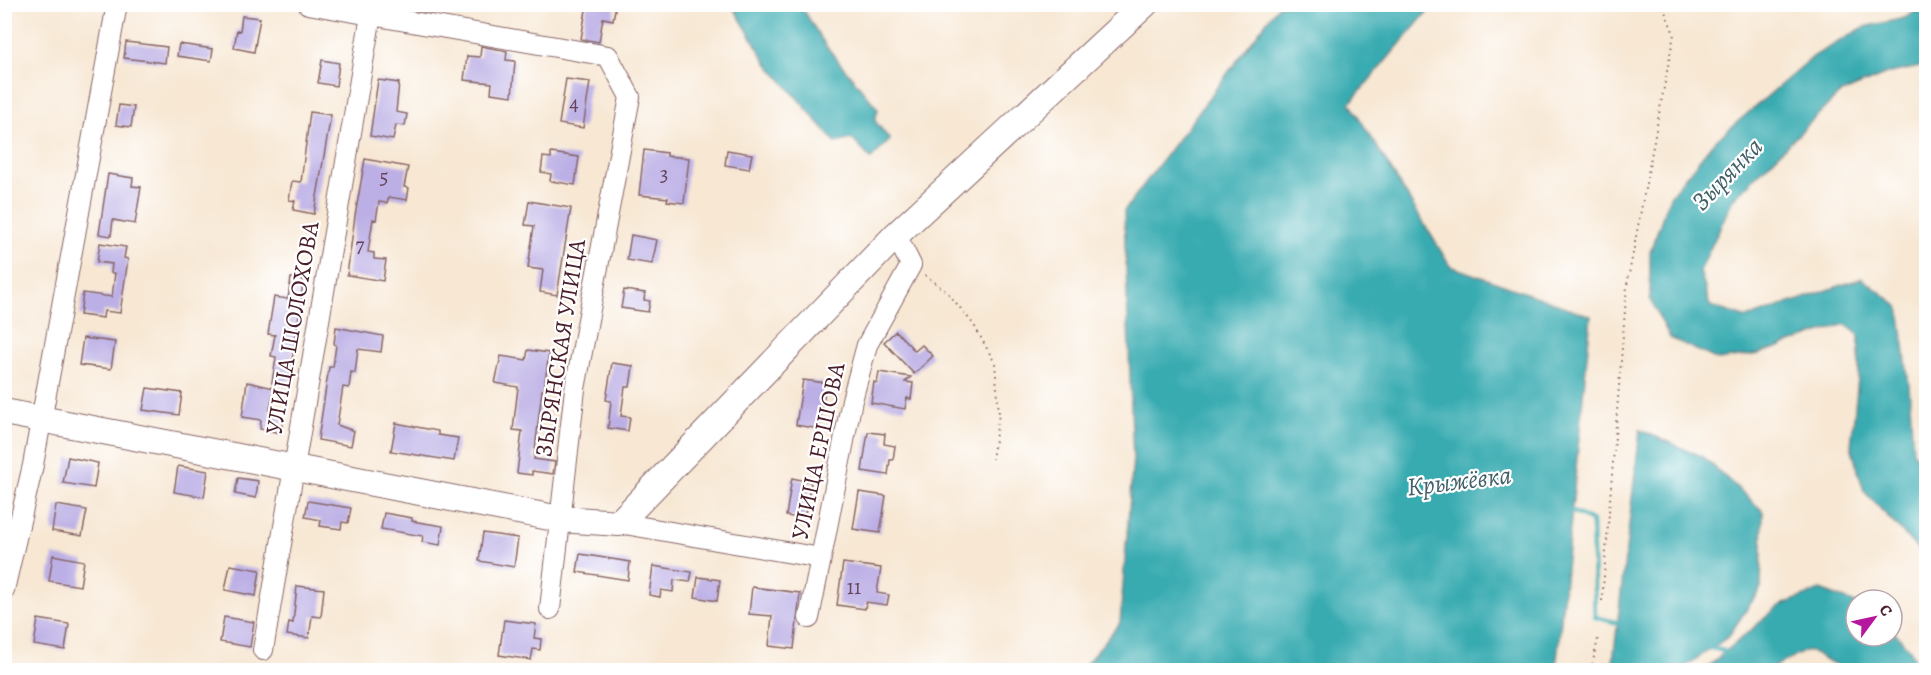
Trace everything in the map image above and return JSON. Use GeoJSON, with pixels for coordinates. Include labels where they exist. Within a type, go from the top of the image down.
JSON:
{"type":"FeatureCollection","features":[{"type":"Feature","properties":{"kind":"main road"},"geometry":{"type":"LineString","coordinates":[[4,412],[560,519],[619,523],[896,235],[1145,4]]}},
{"type":"Feature","properties":{"kind":"street"},"geometry":{"type":"LineString","coordinates":[[4,590],[41,420],[117,4]]}},
{"type":"Feature","properties":{"kind":"street"},"geometry":{"type":"LineString","coordinates":[[308,4],[371,15]]}},
{"type":"Feature","properties":{"kind":"street","name":"ЗЫРЯНСКАЯ УЛИЦА"},"geometry":{"type":"LineString","coordinates":[[371,15],[608,56],[630,97],[575,389],[550,609]]}},
{"type":"Feature","properties":{"kind":"street","name":"УЛИЦА ШОЛОХОВА"},"geometry":{"type":"LineString","coordinates":[[263,650],[371,15]]}},
{"type":"Feature","properties":{"kind":"street"},"geometry":{"type":"LineString","coordinates":[[896,235],[911,265]]}},
{"type":"Feature","properties":{"kind":"street","name":"УЛИЦА ЕРШОВА"},"geometry":{"type":"LineString","coordinates":[[619,523],[821,558],[852,400],[867,345],[911,265]]}},
{"type":"Feature","properties":{"kind":"street"},"geometry":{"type":"LineString","coordinates":[[810,618],[821,558]]}},
{"type":"Feature","properties":{"kind":"path"},"geometry":{"type":"LineString","coordinates":[[1602,601],[1627,285],[1674,34],[1662,4]]}},
{"type":"Feature","properties":{"kind":"path"},"geometry":{"type":"LineString","coordinates":[[911,265],[948,293],[974,325],[994,363],[999,414],[992,459]]}},
{"type":"Feature","properties":{"kind":"path"},"geometry":{"type":"LineString","coordinates":[[1591,670],[1598,639]]}},
{"type":"Feature","properties":{"kind":"water"},"geometry":{"type":"Polygon","coordinates":[[[732,5],[800,5],[826,46],[878,109],[875,121],[890,140],[871,159],[852,139],[836,143],[767,63],[732,5]]]}},
{"type":"Feature","properties":{"kind":"water"},"geometry":{"type":"Polygon","coordinates":[[[1279,5],[1433,5],[1350,103],[1450,266],[1591,316],[1556,670],[1081,670],[1120,623],[1133,459],[1124,211],[1279,5]]]}},
{"type":"Feature","properties":{"kind":"water","name":"Зырянка"},"geometry":{"type":"Polygon","coordinates":[[[1926,5],[1926,66],[1889,73],[1839,94],[1733,199],[1700,271],[1710,306],[1747,318],[1862,278],[1899,307],[1909,385],[1913,452],[1926,468],[1926,558],[1864,491],[1851,446],[1859,369],[1859,335],[1845,324],[1759,354],[1718,360],[1670,338],[1650,299],[1650,252],[1670,196],[1712,144],[1814,56],[1864,27],[1905,18],[1926,5]]]}},
{"type":"Feature","properties":{"kind":"water"},"geometry":{"type":"Polygon","coordinates":[[[1640,430],[1703,457],[1763,511],[1761,588],[1728,637],[1680,670],[1612,670],[1640,430]]]}},
{"type":"Feature","properties":{"kind":"water"},"geometry":{"type":"Polygon","coordinates":[[[1820,590],[1844,599],[1844,648],[1904,648],[1904,643],[1910,650],[1919,670],[1846,670],[1807,650],[1768,670],[1704,670],[1779,606],[1820,590]]]}},
{"type":"Feature","properties":{"kind":"building"},"geometry":{"type":"Polygon","coordinates":[[[397,4],[433,4],[432,13],[397,7],[397,4]]]}},
{"type":"Feature","properties":{"kind":"building"},"geometry":{"type":"Polygon","coordinates":[[[587,4],[616,4],[613,20],[603,18],[599,42],[581,39],[587,4]]]}},
{"type":"Feature","properties":{"kind":"building"},"geometry":{"type":"Polygon","coordinates":[[[242,16],[260,18],[254,52],[234,48],[242,16]]]}},
{"type":"Feature","properties":{"kind":"building"},"geometry":{"type":"Polygon","coordinates":[[[126,42],[167,47],[165,63],[124,58],[126,42]]]}},
{"type":"Feature","properties":{"kind":"building"},"geometry":{"type":"Polygon","coordinates":[[[179,44],[213,49],[211,61],[177,56],[179,44]]]}},
{"type":"Feature","properties":{"kind":"building"},"geometry":{"type":"Polygon","coordinates":[[[481,46],[507,51],[506,60],[515,61],[512,96],[491,93],[492,83],[464,80],[467,56],[480,57],[481,46]]]}},
{"type":"Feature","properties":{"kind":"building"},"geometry":{"type":"Polygon","coordinates":[[[322,60],[339,63],[336,86],[318,83],[322,60]]]}},
{"type":"Feature","properties":{"kind":"building"},"geometry":{"type":"Polygon","coordinates":[[[566,79],[590,82],[583,128],[559,124],[566,79]]]}},
{"type":"Feature","properties":{"kind":"building"},"geometry":{"type":"Polygon","coordinates":[[[378,80],[399,83],[396,112],[407,114],[405,126],[396,125],[393,140],[370,136],[378,80]]]}},
{"type":"Feature","properties":{"kind":"building"},"geometry":{"type":"Polygon","coordinates":[[[119,105],[134,107],[131,127],[116,125],[119,105]]]}},
{"type":"Feature","properties":{"kind":"building"},"geometry":{"type":"Polygon","coordinates":[[[310,112],[331,115],[314,214],[293,210],[295,201],[289,200],[292,181],[301,182],[310,112]]]}},
{"type":"Feature","properties":{"kind":"building"},"geometry":{"type":"Polygon","coordinates":[[[644,150],[667,153],[667,156],[689,158],[684,203],[667,201],[668,198],[639,195],[644,150]]]}},
{"type":"Feature","properties":{"kind":"building"},"geometry":{"type":"Polygon","coordinates":[[[727,150],[752,154],[749,169],[725,165],[727,150]]]}},
{"type":"Feature","properties":{"kind":"building"},"geometry":{"type":"Polygon","coordinates":[[[551,153],[579,157],[575,185],[550,181],[551,174],[541,172],[543,157],[551,158],[551,153]]]}},
{"type":"Feature","properties":{"kind":"building"},"geometry":{"type":"Polygon","coordinates":[[[365,159],[408,167],[404,187],[409,188],[407,200],[389,197],[387,203],[379,202],[376,220],[373,219],[368,252],[374,253],[374,259],[386,260],[383,281],[347,275],[365,159]]]}},
{"type":"Feature","properties":{"kind":"building"},"geometry":{"type":"Polygon","coordinates":[[[108,174],[133,178],[132,186],[141,187],[135,224],[113,220],[111,236],[99,234],[108,174]]]}},
{"type":"Feature","properties":{"kind":"building"},"geometry":{"type":"Polygon","coordinates":[[[529,201],[571,208],[557,295],[540,292],[543,270],[528,268],[534,226],[525,225],[529,201]]]}},
{"type":"Feature","properties":{"kind":"building"},"geometry":{"type":"Polygon","coordinates":[[[631,235],[657,240],[652,264],[627,260],[631,235]]]}},
{"type":"Feature","properties":{"kind":"building"},"geometry":{"type":"Polygon","coordinates":[[[100,243],[126,247],[124,258],[128,259],[120,313],[104,311],[103,318],[80,315],[83,293],[112,297],[115,273],[111,273],[112,264],[97,262],[100,243]]]}},
{"type":"Feature","properties":{"kind":"building"},"geometry":{"type":"Polygon","coordinates":[[[291,278],[303,279],[288,386],[272,383],[276,357],[271,356],[275,335],[268,334],[274,297],[288,299],[291,278]]]}},
{"type":"Feature","properties":{"kind":"building"},"geometry":{"type":"Polygon","coordinates":[[[624,290],[645,293],[644,300],[650,301],[648,312],[621,308],[624,290]]]}},
{"type":"Feature","properties":{"kind":"building"},"geometry":{"type":"Polygon","coordinates":[[[336,327],[383,336],[381,352],[358,349],[355,373],[351,372],[349,388],[343,387],[337,425],[354,431],[351,446],[318,440],[329,367],[333,367],[336,327]]]}},
{"type":"Feature","properties":{"kind":"building"},"geometry":{"type":"Polygon","coordinates":[[[896,331],[915,351],[922,345],[933,356],[914,374],[884,342],[896,331]]]}},
{"type":"Feature","properties":{"kind":"building"},"geometry":{"type":"Polygon","coordinates":[[[83,338],[115,342],[111,369],[79,365],[83,338]]]}},
{"type":"Feature","properties":{"kind":"building"},"geometry":{"type":"Polygon","coordinates":[[[528,350],[549,353],[534,459],[555,462],[553,474],[532,471],[532,475],[517,473],[522,431],[513,430],[518,387],[495,383],[501,356],[526,360],[528,350]]]}},
{"type":"Feature","properties":{"kind":"building"},"geometry":{"type":"Polygon","coordinates":[[[612,363],[633,366],[630,387],[625,387],[621,416],[630,417],[628,431],[608,428],[611,401],[606,400],[612,363]]]}},
{"type":"Feature","properties":{"kind":"building"},"geometry":{"type":"Polygon","coordinates":[[[879,372],[911,377],[905,382],[913,383],[911,399],[907,398],[905,409],[871,403],[874,382],[877,383],[879,372]]]}},
{"type":"Feature","properties":{"kind":"building"},"geometry":{"type":"Polygon","coordinates":[[[803,380],[826,383],[819,429],[796,425],[803,380]]]}},
{"type":"Feature","properties":{"kind":"building"},"geometry":{"type":"Polygon","coordinates":[[[247,382],[274,388],[269,414],[283,416],[281,433],[260,429],[261,420],[242,417],[247,382]]]}},
{"type":"Feature","properties":{"kind":"building"},"geometry":{"type":"Polygon","coordinates":[[[147,388],[182,393],[179,415],[143,410],[147,388]]]}},
{"type":"Feature","properties":{"kind":"building"},"geometry":{"type":"Polygon","coordinates":[[[396,423],[438,431],[438,435],[458,438],[454,461],[391,451],[396,423]]]}},
{"type":"Feature","properties":{"kind":"building"},"geometry":{"type":"Polygon","coordinates":[[[868,432],[885,434],[884,444],[895,446],[888,475],[862,471],[868,432]]]}},
{"type":"Feature","properties":{"kind":"building"},"geometry":{"type":"Polygon","coordinates":[[[68,457],[98,463],[94,488],[63,483],[68,457]]]}},
{"type":"Feature","properties":{"kind":"building"},"geometry":{"type":"Polygon","coordinates":[[[178,466],[208,471],[204,497],[174,492],[178,466]]]}},
{"type":"Feature","properties":{"kind":"building"},"geometry":{"type":"Polygon","coordinates":[[[238,478],[258,481],[256,498],[235,494],[238,478]]]}},
{"type":"Feature","properties":{"kind":"building"},"geometry":{"type":"Polygon","coordinates":[[[792,478],[811,482],[804,519],[786,516],[792,478]]]}},
{"type":"Feature","properties":{"kind":"building"},"geometry":{"type":"Polygon","coordinates":[[[859,492],[886,496],[880,533],[853,529],[859,492]]]}},
{"type":"Feature","properties":{"kind":"building"},"geometry":{"type":"Polygon","coordinates":[[[308,501],[351,508],[348,523],[342,522],[341,529],[320,526],[321,520],[305,517],[308,501]]]}},
{"type":"Feature","properties":{"kind":"building"},"geometry":{"type":"Polygon","coordinates":[[[56,505],[87,510],[82,536],[52,531],[56,505]]]}},
{"type":"Feature","properties":{"kind":"building"},"geometry":{"type":"Polygon","coordinates":[[[384,513],[443,526],[440,545],[422,542],[423,536],[381,529],[384,513]]]}},
{"type":"Feature","properties":{"kind":"building"},"geometry":{"type":"Polygon","coordinates":[[[483,533],[518,538],[514,567],[479,561],[483,533]]]}},
{"type":"Feature","properties":{"kind":"building"},"geometry":{"type":"Polygon","coordinates":[[[580,554],[630,562],[628,580],[577,572],[580,554]]]}},
{"type":"Feature","properties":{"kind":"building"},"geometry":{"type":"Polygon","coordinates":[[[53,555],[84,561],[80,586],[49,581],[53,555]]]}},
{"type":"Feature","properties":{"kind":"building"},"geometry":{"type":"Polygon","coordinates":[[[843,563],[881,568],[877,593],[889,595],[887,605],[866,602],[865,609],[837,605],[843,563]]]}},
{"type":"Feature","properties":{"kind":"building"},"geometry":{"type":"Polygon","coordinates":[[[230,565],[260,570],[256,596],[225,590],[230,565]]]}},
{"type":"Feature","properties":{"kind":"building"},"geometry":{"type":"Polygon","coordinates":[[[653,566],[692,572],[690,582],[674,580],[673,592],[661,590],[660,597],[649,595],[653,566]]]}},
{"type":"Feature","properties":{"kind":"building"},"geometry":{"type":"Polygon","coordinates":[[[698,577],[720,580],[717,601],[695,597],[698,577]]]}},
{"type":"Feature","properties":{"kind":"building"},"geometry":{"type":"Polygon","coordinates":[[[297,586],[324,589],[321,617],[312,616],[309,638],[287,635],[289,622],[293,623],[297,586]]]}},
{"type":"Feature","properties":{"kind":"building"},"geometry":{"type":"Polygon","coordinates":[[[752,587],[800,593],[794,649],[769,646],[772,616],[749,614],[752,587]]]}},
{"type":"Feature","properties":{"kind":"building"},"geometry":{"type":"Polygon","coordinates":[[[224,617],[254,622],[250,647],[220,642],[224,617]]]}},
{"type":"Feature","properties":{"kind":"building"},"geometry":{"type":"Polygon","coordinates":[[[38,619],[69,624],[65,650],[34,645],[38,619]]]}},
{"type":"Feature","properties":{"kind":"building"},"geometry":{"type":"Polygon","coordinates":[[[504,620],[536,624],[534,638],[541,639],[540,650],[533,649],[531,660],[499,655],[504,620]]]}},
{"type":"Feature","properties":{"kind":"waterway","name":"Крыжёвка"},"geometry":{"type":"LineString","coordinates":[[1569,510],[1592,521],[1595,617],[1623,624]]}},
{"type":"Feature","properties":{"kind":"waterway","name":"Крыжёвка"},"geometry":{"type":"LineString","coordinates":[[1707,647],[1724,651],[1727,657]]}}]}
